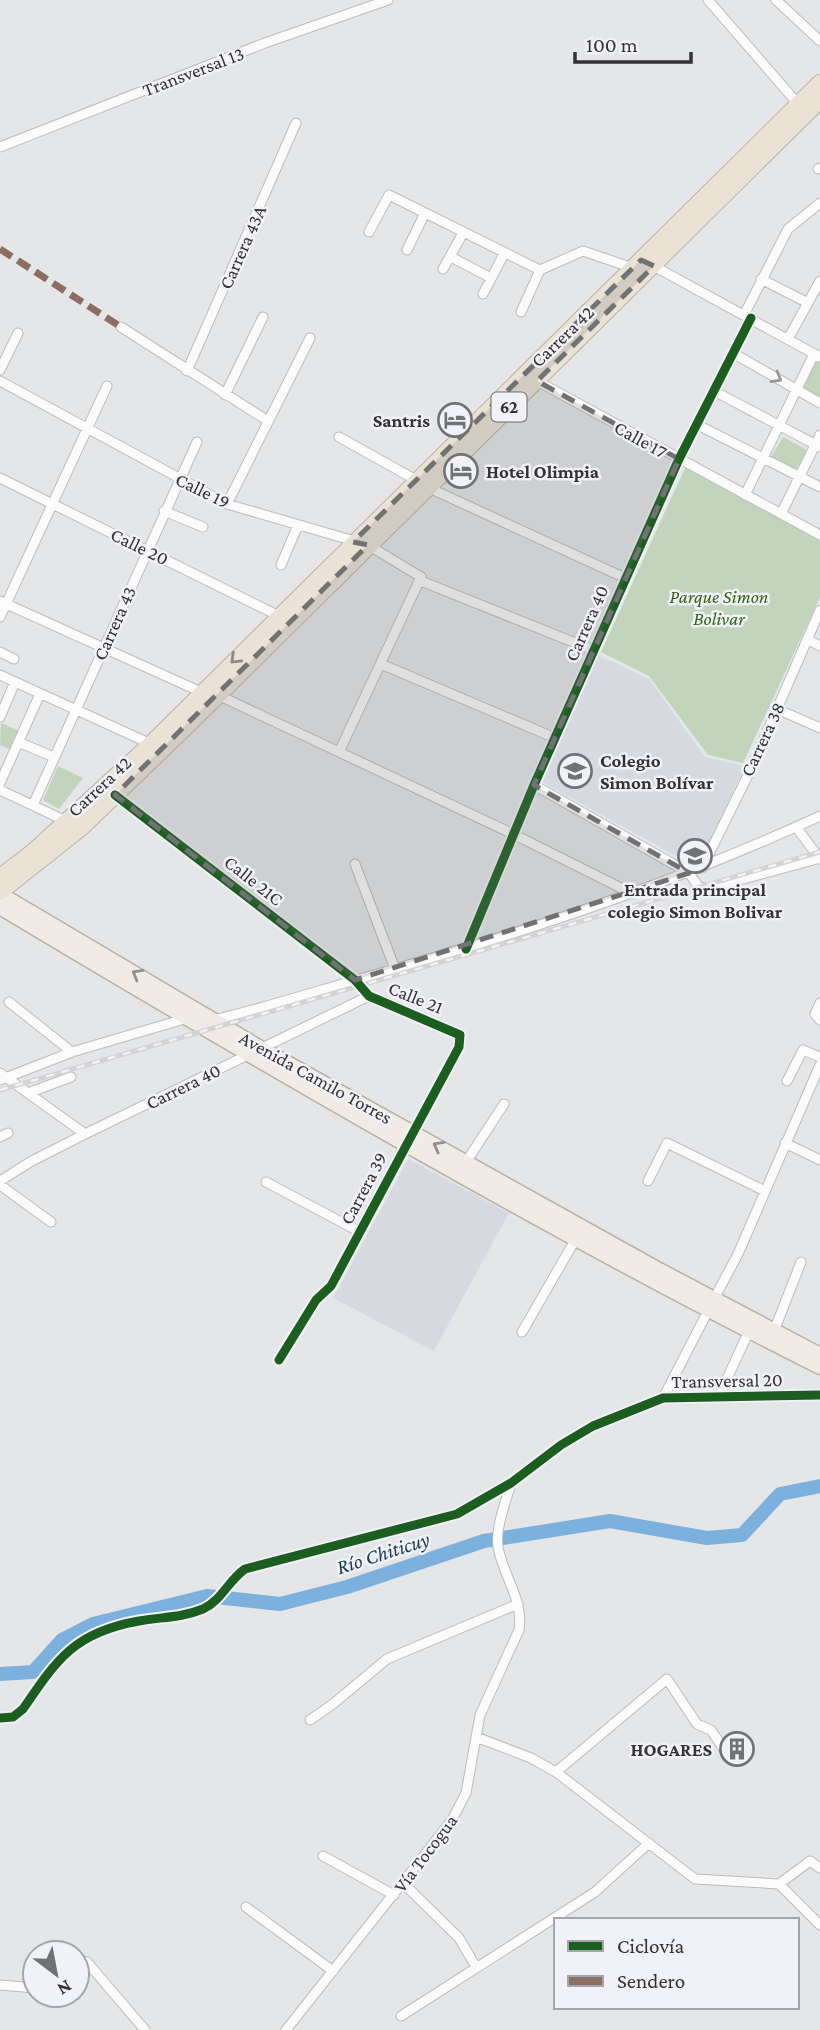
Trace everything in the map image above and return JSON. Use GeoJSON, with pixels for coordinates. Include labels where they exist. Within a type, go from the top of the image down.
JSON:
{"type":"FeatureCollection","features":[{"type":"Feature","properties":{"kind":"highway","name":"Carrera 42"},"geometry":{"type":"LineString","coordinates":[[0,893],[49,855],[218,695],[360,544],[820,83]]}},
{"type":"Feature","properties":{"kind":"highway","name":"Carrera 42"},"geometry":{"type":"LineString","coordinates":[[422,483],[537,380],[642,264],[820,100]]}},
{"type":"Feature","properties":{"kind":"highway","name":"Carrera 42"},"geometry":{"type":"LineString","coordinates":[[0,877],[68,822],[151,744],[279,615],[360,544]]}},
{"type":"Feature","properties":{"kind":"main road","name":"Avenida Camilo Torres"},"geometry":{"type":"LineString","coordinates":[[0,893],[192,1014],[214,1020],[256,1051]]}},
{"type":"Feature","properties":{"kind":"main road","name":"Avenida Camilo Torres"},"geometry":{"type":"LineString","coordinates":[[0,907],[711,1305],[749,1331],[820,1367]]}},
{"type":"Feature","properties":{"kind":"main road","name":"Avenida Camilo Torres"},"geometry":{"type":"LineString","coordinates":[[410,1138],[466,1162],[579,1233]]}},
{"type":"Feature","properties":{"kind":"main road","name":"Avenida Camilo Torres"},"geometry":{"type":"LineString","coordinates":[[711,1305],[774,1331],[820,1355]]}},
{"type":"Feature","properties":{"kind":"street","name":"Transversal 13"},"geometry":{"type":"LineString","coordinates":[[0,147],[265,43],[388,0]]}},
{"type":"Feature","properties":{"kind":"street"},"geometry":{"type":"LineString","coordinates":[[708,0],[798,104]]}},
{"type":"Feature","properties":{"kind":"street"},"geometry":{"type":"LineString","coordinates":[[776,0],[820,41]]}},
{"type":"Feature","properties":{"kind":"street","name":"Carrera 43A"},"geometry":{"type":"LineString","coordinates":[[187,371],[296,123]]}},
{"type":"Feature","properties":{"kind":"street"},"geometry":{"type":"LineString","coordinates":[[369,232],[389,195],[540,270]]}},
{"type":"Feature","properties":{"kind":"street","name":"Carrera 40"},"geometry":{"type":"LineString","coordinates":[[466,949],[593,650],[679,459],[733,353],[761,279],[788,229],[820,203]]}},
{"type":"Feature","properties":{"kind":"street"},"geometry":{"type":"LineString","coordinates":[[407,250],[425,213]]}},
{"type":"Feature","properties":{"kind":"street"},"geometry":{"type":"LineString","coordinates":[[443,269],[463,233]]}},
{"type":"Feature","properties":{"kind":"street"},"geometry":{"type":"LineString","coordinates":[[521,312],[540,270],[583,251],[642,264],[748,316],[817,356],[796,390],[745,495]]}},
{"type":"Feature","properties":{"kind":"street"},"geometry":{"type":"LineString","coordinates":[[483,294],[504,254]]}},
{"type":"Feature","properties":{"kind":"street"},"geometry":{"type":"LineString","coordinates":[[450,257],[491,278]]}},
{"type":"Feature","properties":{"kind":"street"},"geometry":{"type":"LineString","coordinates":[[761,279],[807,303]]}},
{"type":"Feature","properties":{"kind":"street"},"geometry":{"type":"LineString","coordinates":[[788,339],[820,281]]}},
{"type":"Feature","properties":{"kind":"street"},"geometry":{"type":"LineString","coordinates":[[225,394],[263,317]]}},
{"type":"Feature","properties":{"kind":"street"},"geometry":{"type":"LineString","coordinates":[[121,327],[268,421]]}},
{"type":"Feature","properties":{"kind":"street"},"geometry":{"type":"LineString","coordinates":[[0,370],[18,333]]}},
{"type":"Feature","properties":{"kind":"street"},"geometry":{"type":"LineString","coordinates":[[227,504],[310,338]]}},
{"type":"Feature","properties":{"kind":"street"},"geometry":{"type":"LineString","coordinates":[[733,353],[820,403]]}},
{"type":"Feature","properties":{"kind":"street","name":"Calle 17"},"geometry":{"type":"LineString","coordinates":[[537,380],[820,535]]}},
{"type":"Feature","properties":{"kind":"street","name":"Calle 19"},"geometry":{"type":"LineString","coordinates":[[0,381],[227,504],[360,544],[418,577],[593,650]]}},
{"type":"Feature","properties":{"kind":"street"},"geometry":{"type":"LineString","coordinates":[[0,617],[3,602],[53,503],[107,386]]}},
{"type":"Feature","properties":{"kind":"street"},"geometry":{"type":"LineString","coordinates":[[714,391],[818,442],[781,514]]}},
{"type":"Feature","properties":{"kind":"street"},"geometry":{"type":"LineString","coordinates":[[696,424],[820,487]]}},
{"type":"Feature","properties":{"kind":"street"},"geometry":{"type":"LineString","coordinates":[[339,437],[422,483],[625,578]]}},
{"type":"Feature","properties":{"kind":"street","name":"Carrera 43"},"geometry":{"type":"LineString","coordinates":[[33,805],[178,478],[197,442]]}},
{"type":"Feature","properties":{"kind":"street","name":"Calle 20"},"geometry":{"type":"LineString","coordinates":[[0,478],[279,615]]}},
{"type":"Feature","properties":{"kind":"street"},"geometry":{"type":"LineString","coordinates":[[164,511],[203,527]]}},
{"type":"Feature","properties":{"kind":"street"},"geometry":{"type":"LineString","coordinates":[[281,565],[298,525]]}},
{"type":"Feature","properties":{"kind":"street"},"geometry":{"type":"LineString","coordinates":[[339,752],[418,577]]}},
{"type":"Feature","properties":{"kind":"street"},"geometry":{"type":"LineString","coordinates":[[3,602],[201,692]]}},
{"type":"Feature","properties":{"kind":"street","name":"Carrera 38"},"geometry":{"type":"LineString","coordinates":[[702,868],[820,610]]}},
{"type":"Feature","properties":{"kind":"street"},"geometry":{"type":"LineString","coordinates":[[807,639],[820,646]]}},
{"type":"Feature","properties":{"kind":"street"},"geometry":{"type":"LineString","coordinates":[[0,652],[14,659]]}},
{"type":"Feature","properties":{"kind":"street"},"geometry":{"type":"LineString","coordinates":[[381,664],[555,738]]}},
{"type":"Feature","properties":{"kind":"street"},"geometry":{"type":"LineString","coordinates":[[0,675],[151,744]]}},
{"type":"Feature","properties":{"kind":"street"},"geometry":{"type":"LineString","coordinates":[[0,717],[15,682]]}},
{"type":"Feature","properties":{"kind":"street"},"geometry":{"type":"LineString","coordinates":[[0,783],[40,694]]}},
{"type":"Feature","properties":{"kind":"street"},"geometry":{"type":"LineString","coordinates":[[218,695],[513,834],[633,894]]}},
{"type":"Feature","properties":{"kind":"street"},"geometry":{"type":"LineString","coordinates":[[776,709],[820,727]]}},
{"type":"Feature","properties":{"kind":"street"},"geometry":{"type":"LineString","coordinates":[[18,742],[54,757]]}},
{"type":"Feature","properties":{"kind":"street"},"geometry":{"type":"LineString","coordinates":[[534,785],[689,873],[698,886],[706,889],[820,859],[796,827]]}},
{"type":"Feature","properties":{"kind":"street"},"geometry":{"type":"LineString","coordinates":[[0,790],[68,822]]}},
{"type":"Feature","properties":{"kind":"street","name":"Calle 21C"},"geometry":{"type":"LineString","coordinates":[[115,795],[355,980],[369,996]]}},
{"type":"Feature","properties":{"kind":"street"},"geometry":{"type":"LineString","coordinates":[[214,1020],[466,949],[633,894],[702,868],[820,816]]}},
{"type":"Feature","properties":{"kind":"street"},"geometry":{"type":"LineString","coordinates":[[355,864],[395,969]]}},
{"type":"Feature","properties":{"kind":"street","name":"Carrera 40"},"geometry":{"type":"LineString","coordinates":[[0,1183],[30,1162],[85,1134],[369,996]]}},
{"type":"Feature","properties":{"kind":"street","name":"Calle 21"},"geometry":{"type":"LineString","coordinates":[[369,996],[450,1030]]}},
{"type":"Feature","properties":{"kind":"street"},"geometry":{"type":"LineString","coordinates":[[9,1002],[72,1052]]}},
{"type":"Feature","properties":{"kind":"street"},"geometry":{"type":"LineString","coordinates":[[820,1003],[815,1014],[820,1020]]}},
{"type":"Feature","properties":{"kind":"street"},"geometry":{"type":"LineString","coordinates":[[2,1077],[192,1014]]}},
{"type":"Feature","properties":{"kind":"street","name":"Carrera 39"},"geometry":{"type":"LineString","coordinates":[[278,1360],[316,1300],[331,1286],[462,1041],[460,1035],[450,1030]]}},
{"type":"Feature","properties":{"kind":"street"},"geometry":{"type":"LineString","coordinates":[[787,1081],[803,1050],[820,1057]]}},
{"type":"Feature","properties":{"kind":"street"},"geometry":{"type":"LineString","coordinates":[[663,1398],[765,1191],[820,1065]]}},
{"type":"Feature","properties":{"kind":"street"},"geometry":{"type":"LineString","coordinates":[[2,1077],[85,1134]]}},
{"type":"Feature","properties":{"kind":"street"},"geometry":{"type":"LineString","coordinates":[[28,1093],[71,1077]]}},
{"type":"Feature","properties":{"kind":"street"},"geometry":{"type":"LineString","coordinates":[[466,1162],[504,1104]]}},
{"type":"Feature","properties":{"kind":"street"},"geometry":{"type":"LineString","coordinates":[[648,1181],[664,1145],[670,1143],[765,1191]]}},
{"type":"Feature","properties":{"kind":"street"},"geometry":{"type":"LineString","coordinates":[[785,1143],[820,1160]]}},
{"type":"Feature","properties":{"kind":"street"},"geometry":{"type":"LineString","coordinates":[[266,1182],[360,1232]]}},
{"type":"Feature","properties":{"kind":"street"},"geometry":{"type":"LineString","coordinates":[[0,1183],[51,1222]]}},
{"type":"Feature","properties":{"kind":"street"},"geometry":{"type":"LineString","coordinates":[[522,1332],[579,1233]]}},
{"type":"Feature","properties":{"kind":"street"},"geometry":{"type":"LineString","coordinates":[[774,1331],[801,1262]]}},
{"type":"Feature","properties":{"kind":"street"},"geometry":{"type":"LineString","coordinates":[[719,1396],[749,1331]]}},
{"type":"Feature","properties":{"kind":"street","name":"Transversal 20"},"geometry":{"type":"LineString","coordinates":[[0,1718],[13,1717],[23,1709],[68,1649],[92,1634],[138,1621],[179,1618],[212,1603],[223,1594],[232,1578],[245,1569],[457,1514],[511,1483],[561,1445],[593,1426],[663,1398],[820,1395]]}},
{"type":"Feature","properties":{"kind":"street","name":"Vía Tocogua"},"geometry":{"type":"LineString","coordinates":[[286,2030],[452,1820],[466,1793],[480,1716],[519,1630],[521,1617],[498,1547],[511,1483]]}},
{"type":"Feature","properties":{"kind":"street"},"geometry":{"type":"LineString","coordinates":[[310,1720],[387,1659],[518,1604]]}},
{"type":"Feature","properties":{"kind":"street"},"geometry":{"type":"LineString","coordinates":[[556,1772],[667,1679],[697,1724],[711,1730],[725,1751]]}},
{"type":"Feature","properties":{"kind":"street"},"geometry":{"type":"LineString","coordinates":[[476,1737],[531,1758],[556,1772],[695,1879],[779,1884],[810,1861],[820,1868]]}},
{"type":"Feature","properties":{"kind":"street"},"geometry":{"type":"LineString","coordinates":[[401,2016],[595,1892],[649,1843]]}},
{"type":"Feature","properties":{"kind":"street"},"geometry":{"type":"LineString","coordinates":[[323,1856],[353,1875],[394,1895]]}},
{"type":"Feature","properties":{"kind":"street"},"geometry":{"type":"LineString","coordinates":[[402,1882],[461,1941],[476,1967]]}},
{"type":"Feature","properties":{"kind":"street"},"geometry":{"type":"LineString","coordinates":[[779,1884],[820,1925]]}},
{"type":"Feature","properties":{"kind":"street"},"geometry":{"type":"LineString","coordinates":[[246,1908],[332,1971]]}},
{"type":"Feature","properties":{"kind":"street"},"geometry":{"type":"LineString","coordinates":[[91,1967],[145,2030]]}},
{"type":"Feature","properties":{"kind":"street"},"geometry":{"type":"LineString","coordinates":[[0,1985],[21,1987]]}},
{"type":"Feature","properties":{"kind":"highlighted area"},"geometry":{"type":"Polygon","coordinates":[[[641,260],[654,266],[537,381],[679,459],[534,785],[689,873],[355,980],[115,795],[368,545],[353,542],[641,260]]]}},
{"type":"Feature","properties":{"kind":"shaded area"},"geometry":{"type":"Polygon","coordinates":[[[598,655],[649,679],[705,757],[745,766],[704,854],[689,863],[540,781],[598,655]]]}},
{"type":"Feature","properties":{"kind":"shaded area"},"geometry":{"type":"Polygon","coordinates":[[[408,1159],[509,1213],[434,1351],[333,1298],[408,1159]]]}},
{"type":"Feature","properties":{"kind":"green space"},"geometry":{"type":"Polygon","coordinates":[[[817,361],[820,362],[820,400],[801,390],[817,361]]]}},
{"type":"Feature","properties":{"kind":"green space"},"geometry":{"type":"Polygon","coordinates":[[[783,437],[807,450],[795,471],[771,457],[783,437]]]}},
{"type":"Feature","properties":{"kind":"green space","name":"Parque Simon Bolivar"},"geometry":{"type":"Polygon","coordinates":[[[686,466],[820,539],[820,597],[743,763],[708,755],[649,676],[601,652],[686,466]]]}},
{"type":"Feature","properties":{"kind":"green space"},"geometry":{"type":"Polygon","coordinates":[[[1,723],[20,731],[12,750],[0,745],[1,723]]]}},
{"type":"Feature","properties":{"kind":"green space"},"geometry":{"type":"Polygon","coordinates":[[[58,766],[83,778],[59,809],[43,800],[58,766]]]}},
{"type":"Feature","properties":{"kind":"waterway","name":"Río Chiticuy"},"geometry":{"type":"LineString","coordinates":[[0,1674],[33,1672],[62,1640],[93,1624],[207,1596],[280,1604],[347,1587],[484,1541],[610,1521],[707,1538],[742,1535],[780,1494],[820,1486]]}},
{"type":"Feature","properties":{"kind":"railway"},"geometry":{"type":"LineString","coordinates":[[0,1090],[820,852]]}},
{"type":"Feature","properties":{"kind":"marked path"},"geometry":{"type":"LineString","coordinates":[[0,249],[121,327]]}},
{"type":"Feature","properties":{"kind":"cycle path"},"geometry":{"type":"LineString","coordinates":[[466,949],[534,785],[679,459],[751,318]]}},
{"type":"Feature","properties":{"kind":"cycle path"},"geometry":{"type":"LineString","coordinates":[[115,795],[355,980],[369,996],[460,1035],[459,1047],[331,1286],[316,1300],[279,1360]]}},
{"type":"Feature","properties":{"kind":"cycle path"},"geometry":{"type":"LineString","coordinates":[[0,1718],[13,1717],[23,1709],[58,1662],[83,1640],[99,1632],[139,1621],[179,1616],[203,1609],[215,1601],[245,1569],[457,1514],[511,1483],[561,1445],[593,1426],[663,1398],[820,1395]]}},
{"type":"Feature","properties":{"kind":"place","name":"Santris"},"geometry":{"type":"Point","coordinates":[455,420]}},
{"type":"Feature","properties":{"kind":"place","name":"Hotel Olimpia"},"geometry":{"type":"Point","coordinates":[461,471]}},
{"type":"Feature","properties":{"kind":"place","name":"Colegio Simon Bolívar"},"geometry":{"type":"Point","coordinates":[575,771]}},
{"type":"Feature","properties":{"kind":"place","name":"Entrada principal colegio Simon Bolivar"},"geometry":{"type":"Point","coordinates":[695,856]}},
{"type":"Feature","properties":{"kind":"place","name":"HOGARES"},"geometry":{"type":"Point","coordinates":[737,1749]}}]}
